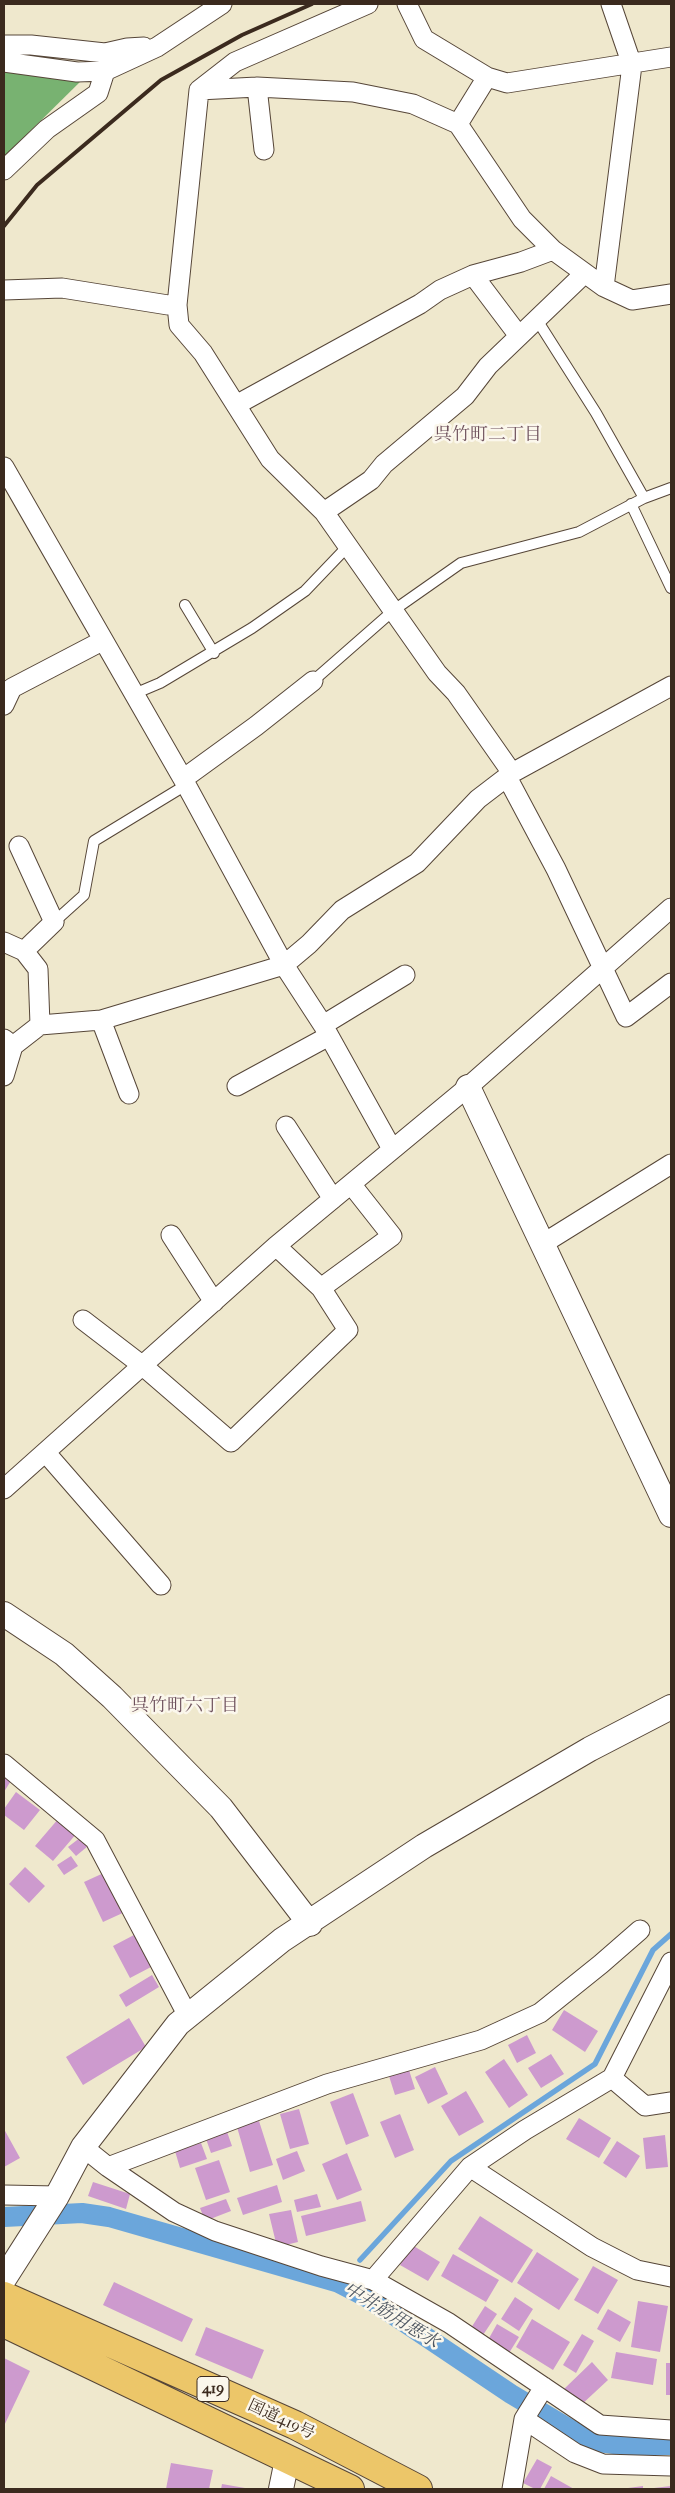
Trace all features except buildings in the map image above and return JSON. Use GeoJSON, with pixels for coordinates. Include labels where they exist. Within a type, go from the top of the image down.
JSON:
{"type":"FeatureCollection","features":[{"type":"Feature","properties":{"kind":"highway","name":"国道419号"},"geometry":{"type":"LineString","coordinates":[[4,2296],[295,2425],[418,2489]]}},
{"type":"Feature","properties":{"kind":"highway","name":"国道419号"},"geometry":{"type":"LineString","coordinates":[[4,2323],[350,2489]]}},
{"type":"Feature","properties":{"kind":"street"},"geometry":{"type":"LineString","coordinates":[[4,62],[77,72],[104,71],[156,47],[222,4]]}},
{"type":"Feature","properties":{"kind":"street"},"geometry":{"type":"LineString","coordinates":[[368,4],[235,62],[199,90],[177,305],[179,325],[203,352],[270,459],[324,512],[437,673],[456,693],[510,775],[626,1017],[671,983]]}},
{"type":"Feature","properties":{"kind":"street"},"geometry":{"type":"LineString","coordinates":[[407,4],[424,38],[487,77],[507,83],[671,57]]}},
{"type":"Feature","properties":{"kind":"street"},"geometry":{"type":"LineString","coordinates":[[604,287],[632,64],[611,4]]}},
{"type":"Feature","properties":{"kind":"street"},"geometry":{"type":"LineString","coordinates":[[4,45],[31,45],[105,53],[127,48],[156,47]]}},
{"type":"Feature","properties":{"kind":"street"},"geometry":{"type":"LineString","coordinates":[[4,170],[47,129],[98,93],[104,71]]}},
{"type":"Feature","properties":{"kind":"street"},"geometry":{"type":"LineString","coordinates":[[458,124],[487,77]]}},
{"type":"Feature","properties":{"kind":"street"},"geometry":{"type":"LineString","coordinates":[[199,90],[256,87],[353,92],[414,104],[458,124],[522,219],[553,250],[604,287],[632,300],[671,294]]}},
{"type":"Feature","properties":{"kind":"street"},"geometry":{"type":"LineString","coordinates":[[256,87],[264,150]]}},
{"type":"Feature","properties":{"kind":"street"},"geometry":{"type":"LineString","coordinates":[[236,405],[420,304],[440,290],[473,275],[521,262],[553,250]]}},
{"type":"Feature","properties":{"kind":"street"},"geometry":{"type":"LineString","coordinates":[[324,512],[371,480],[384,464],[465,396],[488,366],[585,273]]}},
{"type":"Feature","properties":{"kind":"street"},"geometry":{"type":"LineString","coordinates":[[473,275],[519,336]]}},
{"type":"Feature","properties":{"kind":"street"},"geometry":{"type":"LineString","coordinates":[[4,290],[62,288],[168,306],[177,305]]}},
{"type":"Feature","properties":{"kind":"street"},"geometry":{"type":"LineString","coordinates":[[4,467],[184,782],[284,965],[326,1030],[392,1149]]}},
{"type":"Feature","properties":{"kind":"street"},"geometry":{"type":"LineString","coordinates":[[4,705],[12,688],[102,641]]}},
{"type":"Feature","properties":{"kind":"street"},"geometry":{"type":"LineString","coordinates":[[184,782],[313,681]]}},
{"type":"Feature","properties":{"kind":"street"},"geometry":{"type":"LineString","coordinates":[[4,1076],[9,1043],[40,1025],[101,1020],[284,965],[309,944],[342,910],[418,863],[478,799],[510,775],[671,686]]}},
{"type":"Feature","properties":{"kind":"street"},"geometry":{"type":"LineString","coordinates":[[19,846],[54,922],[24,951]]}},
{"type":"Feature","properties":{"kind":"street"},"geometry":{"type":"LineString","coordinates":[[4,1489],[276,1246],[468,1087],[671,908]]}},
{"type":"Feature","properties":{"kind":"street"},"geometry":{"type":"LineString","coordinates":[[4,942],[24,951],[38,969],[40,1025]]}},
{"type":"Feature","properties":{"kind":"street"},"geometry":{"type":"LineString","coordinates":[[237,1086],[326,1030],[405,975]]}},
{"type":"Feature","properties":{"kind":"street"},"geometry":{"type":"LineString","coordinates":[[101,1020],[129,1094]]}},
{"type":"Feature","properties":{"kind":"street"},"geometry":{"type":"LineString","coordinates":[[468,1087],[544,1243],[671,1515]]}},
{"type":"Feature","properties":{"kind":"street"},"geometry":{"type":"LineString","coordinates":[[286,1126],[333,1199]]}},
{"type":"Feature","properties":{"kind":"street"},"geometry":{"type":"LineString","coordinates":[[544,1243],[671,1164]]}},
{"type":"Feature","properties":{"kind":"street"},"geometry":{"type":"LineString","coordinates":[[321,1288],[392,1236],[351,1184]]}},
{"type":"Feature","properties":{"kind":"street"},"geometry":{"type":"LineString","coordinates":[[171,1235],[214,1302]]}},
{"type":"Feature","properties":{"kind":"street"},"geometry":{"type":"LineString","coordinates":[[83,1320],[143,1366],[231,1442],[348,1330],[321,1288],[276,1246]]}},
{"type":"Feature","properties":{"kind":"street"},"geometry":{"type":"LineString","coordinates":[[46,1453],[161,1585]]}},
{"type":"Feature","properties":{"kind":"street"},"geometry":{"type":"LineString","coordinates":[[4,1614],[64,1654],[112,1697],[221,1808],[310,1924]]}},
{"type":"Feature","properties":{"kind":"street"},"geometry":{"type":"LineString","coordinates":[[4,2279],[53,2202],[83,2147],[178,2024],[282,1940],[310,1924],[424,1846],[590,1749],[671,1707]]}},
{"type":"Feature","properties":{"kind":"street"},"geometry":{"type":"LineString","coordinates":[[4,1764],[95,1840],[188,2016]]}},
{"type":"Feature","properties":{"kind":"street"},"geometry":{"type":"LineString","coordinates":[[108,2167],[327,2084],[481,2040],[540,2013],[640,1930]]}},
{"type":"Feature","properties":{"kind":"street"},"geometry":{"type":"LineString","coordinates":[[373,2280],[470,2167],[525,2130],[612,2078],[671,1962]]}},
{"type":"Feature","properties":{"kind":"street"},"geometry":{"type":"LineString","coordinates":[[612,2078],[645,2106],[671,2102]]}},
{"type":"Feature","properties":{"kind":"street"},"geometry":{"type":"LineString","coordinates":[[83,2147],[108,2167],[174,2212],[215,2231],[322,2266],[373,2280],[449,2323],[600,2424],[671,2430]]}},
{"type":"Feature","properties":{"kind":"street"},"geometry":{"type":"LineString","coordinates":[[470,2167],[592,2247],[637,2270],[671,2277]]}},
{"type":"Feature","properties":{"kind":"street"},"geometry":{"type":"LineString","coordinates":[[4,2196],[53,2202]]}},
{"type":"Feature","properties":{"kind":"street"},"geometry":{"type":"LineString","coordinates":[[512,2489],[524,2419],[544,2387]]}},
{"type":"Feature","properties":{"kind":"street"},"geometry":{"type":"LineString","coordinates":[[524,2419],[575,2453],[603,2464],[671,2466]]}},
{"type":"Feature","properties":{"kind":"street"},"geometry":{"type":"LineString","coordinates":[[281,2489],[287,2460]]}},
{"type":"Feature","properties":{"kind":"lane"},"geometry":{"type":"LineString","coordinates":[[537,320],[596,413],[644,498]]}},
{"type":"Feature","properties":{"kind":"lane"},"geometry":{"type":"LineString","coordinates":[[313,681],[394,610],[461,563],[578,532],[631,504],[671,488]]}},
{"type":"Feature","properties":{"kind":"lane"},"geometry":{"type":"LineString","coordinates":[[631,504],[671,588]]}},
{"type":"Feature","properties":{"kind":"lane"},"geometry":{"type":"LineString","coordinates":[[134,694],[160,683],[214,652],[305,591],[348,546]]}},
{"type":"Feature","properties":{"kind":"lane"},"geometry":{"type":"LineString","coordinates":[[185,605],[214,652]]}},
{"type":"Feature","properties":{"kind":"lane"},"geometry":{"type":"LineString","coordinates":[[54,922],[84,895],[94,841],[184,782]]}},
{"type":"Feature","properties":{"kind":"green space"},"geometry":{"type":"Polygon","coordinates":[[[4,67],[85,77],[4,157],[4,67]]]}},
{"type":"Feature","properties":{"kind":"waterway"},"geometry":{"type":"LineString","coordinates":[[360,2260],[451,2161],[595,2064],[653,1950],[671,1934]]}},
{"type":"Feature","properties":{"kind":"waterway","name":"中井筋用悪水"},"geometry":{"type":"LineString","coordinates":[[4,2217],[82,2213],[109,2217],[339,2283],[368,2298],[511,2394],[590,2441],[622,2445],[671,2445]]}},
{"type":"Feature","properties":{"kind":"railway"},"geometry":{"type":"LineString","coordinates":[[4,226],[37,185],[161,80],[242,35],[312,4]]}},
{"type":"Feature","properties":{"kind":"district","name":"呉竹町二丁目"},"geometry":{"type":"Point","coordinates":[488,436]}},
{"type":"Feature","properties":{"kind":"district","name":"呉竹町六丁目"},"geometry":{"type":"Point","coordinates":[185,1707]}}]}
